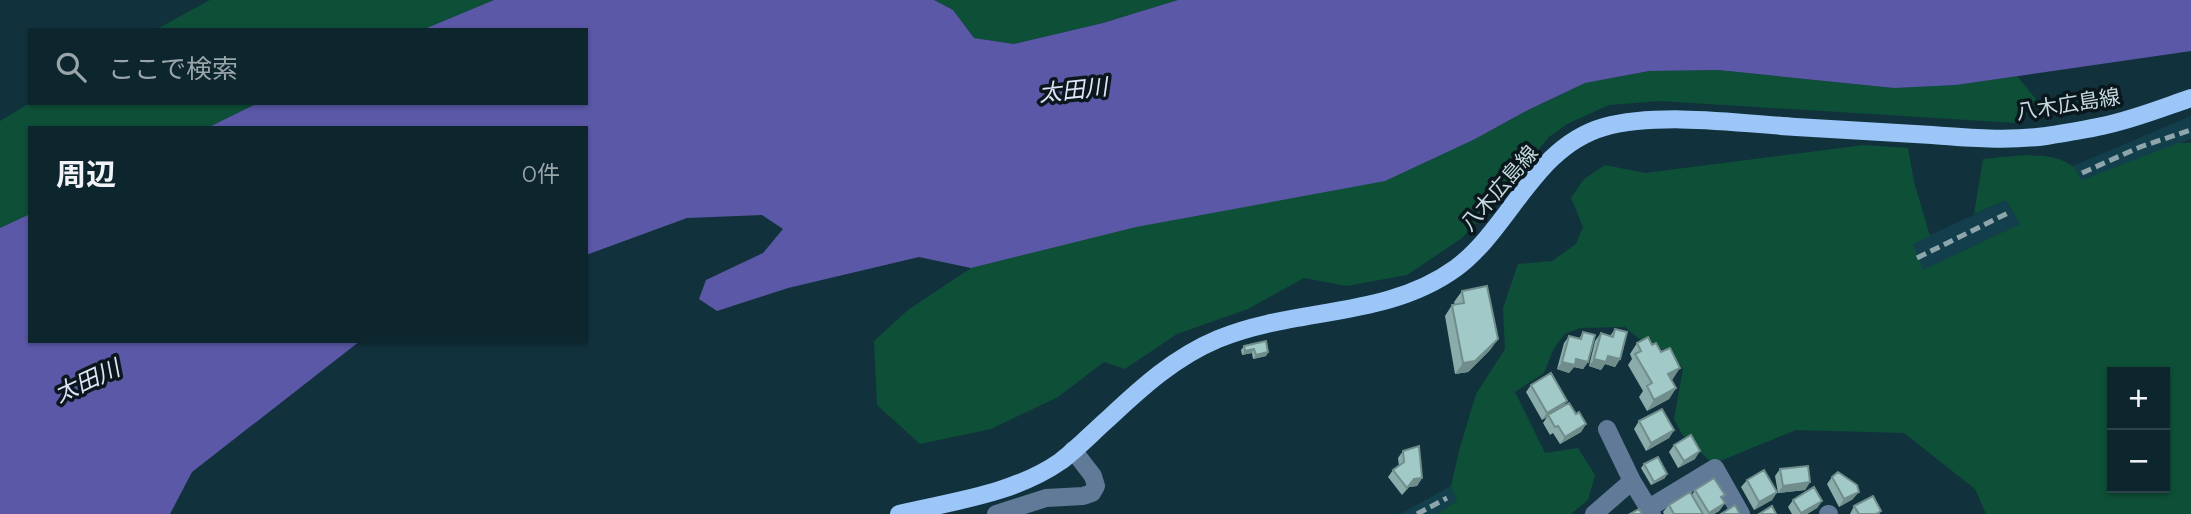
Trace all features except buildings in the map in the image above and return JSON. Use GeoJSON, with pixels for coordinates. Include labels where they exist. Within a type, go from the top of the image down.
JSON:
{"type":"FeatureCollection","features":[{"type":"Feature","properties":{"kind":"main road","name":"八木広島線"},"geometry":{"type":"LineString","coordinates":[[899,514],[995,492],[1026,481],[1060,461],[1151,379],[1189,352],[1245,330],[1375,304],[1429,285],[1457,267],[1487,238],[1544,166],[1573,143],[1601,128],[1639,120],[1709,121],[1978,138],[2042,136],[2104,126],[2191,99]]}},
{"type":"Feature","properties":{"kind":"street"},"geometry":{"type":"LineString","coordinates":[[1607,429],[1650,511],[1715,468],[1741,514]]}},
{"type":"Feature","properties":{"kind":"street"},"geometry":{"type":"LineString","coordinates":[[996,514],[1046,498],[1092,494],[1096,486],[1093,475],[1073,450]]}},
{"type":"Feature","properties":{"kind":"street"},"geometry":{"type":"LineString","coordinates":[[1594,514],[1632,481]]}},
{"type":"Feature","properties":{"kind":"shaded area"},"geometry":{"type":"Polygon","coordinates":[[[2191,116],[2191,139],[2082,180],[2073,166],[2191,116]]]}},
{"type":"Feature","properties":{"kind":"shaded area"},"geometry":{"type":"Polygon","coordinates":[[[2006,200],[2020,224],[1922,271],[1913,243],[2006,200]]]}},
{"type":"Feature","properties":{"kind":"shaded area"},"geometry":{"type":"Polygon","coordinates":[[[1451,486],[1457,501],[1441,512],[1400,514],[1451,486]]]}},
{"type":"Feature","properties":{"kind":"green space"},"geometry":{"type":"Polygon","coordinates":[[[210,0],[494,0],[427,28],[159,28],[210,0]]]}},
{"type":"Feature","properties":{"kind":"green space"},"geometry":{"type":"Polygon","coordinates":[[[934,0],[1178,0],[1103,23],[1014,44],[974,38],[953,10],[934,0]]]}},
{"type":"Feature","properties":{"kind":"green space"},"geometry":{"type":"Polygon","coordinates":[[[1718,70],[1894,88],[1956,85],[2017,76],[2040,104],[2016,123],[1660,101],[1609,105],[1567,124],[1549,137],[1513,175],[1462,238],[1407,275],[1347,286],[1304,278],[1248,309],[1177,334],[1125,369],[1104,362],[1058,397],[991,429],[920,444],[877,405],[874,341],[908,310],[971,268],[1475,139],[1585,83],[1649,71],[1718,70]]]}},
{"type":"Feature","properties":{"kind":"green space"},"geometry":{"type":"Polygon","coordinates":[[[28,104],[254,105],[211,126],[28,126],[28,215],[0,228],[0,121],[28,104]]]}},
{"type":"Feature","properties":{"kind":"green space"},"geometry":{"type":"Polygon","coordinates":[[[2178,143],[2191,143],[2191,514],[1986,514],[1975,489],[1904,433],[1796,430],[1713,464],[1682,434],[1674,419],[1683,369],[1671,351],[1646,343],[1625,327],[1580,328],[1565,334],[1554,348],[1544,373],[1515,392],[1545,453],[1578,448],[1595,475],[1588,500],[1571,514],[1437,514],[1457,501],[1451,486],[1460,447],[1476,394],[1505,349],[1503,308],[1518,264],[1552,261],[1576,244],[1583,227],[1571,198],[1584,179],[1605,165],[1645,173],[1864,145],[1908,148],[1914,182],[1930,236],[1913,244],[1923,270],[2020,224],[2006,200],[1974,214],[1983,159],[2029,155],[2053,157],[2072,166],[2082,180],[2178,143]]]}},
{"type":"Feature","properties":{"kind":"water","name":"太田川"},"geometry":{"type":"Polygon","coordinates":[[[494,0],[934,0],[953,10],[974,38],[1014,44],[1103,23],[1178,0],[2191,0],[2191,51],[1956,85],[1894,88],[1718,70],[1649,71],[1585,83],[1385,181],[1136,227],[971,268],[919,257],[788,288],[717,311],[699,299],[706,280],[763,253],[783,229],[762,215],[687,218],[588,254],[588,126],[211,126],[254,105],[588,105],[588,28],[427,28],[494,0]]]}},
{"type":"Feature","properties":{"kind":"water","name":"太田川"},"geometry":{"type":"Polygon","coordinates":[[[28,215],[28,343],[357,343],[192,472],[170,514],[0,514],[0,228],[28,215]]]}},
{"type":"Feature","properties":{"kind":"railway"},"geometry":{"type":"LineString","coordinates":[[2082,173],[2140,147],[2191,130]]}},
{"type":"Feature","properties":{"kind":"railway"},"geometry":{"type":"LineString","coordinates":[[1917,258],[2008,213]]}},
{"type":"Feature","properties":{"kind":"railway"},"geometry":{"type":"LineString","coordinates":[[1417,514],[1447,498]]}}]}
